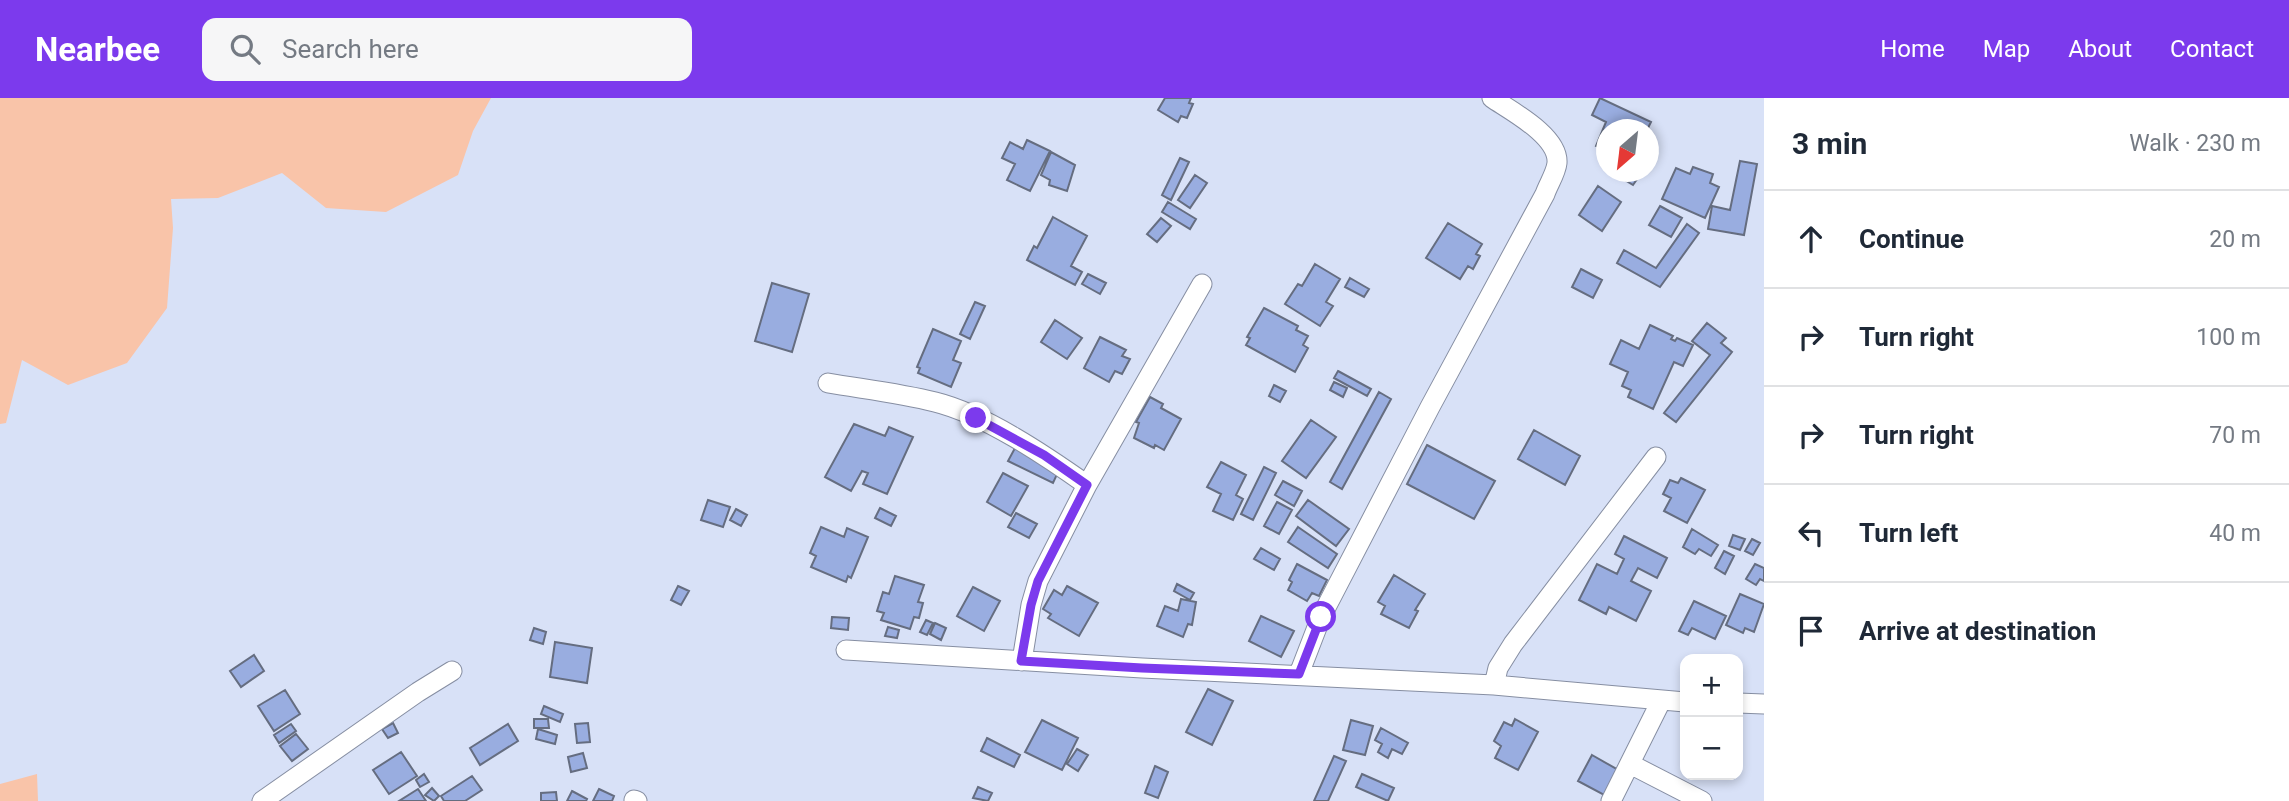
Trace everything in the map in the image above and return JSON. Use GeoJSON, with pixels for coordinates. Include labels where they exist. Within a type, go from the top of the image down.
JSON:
{"type":"FeatureCollection","features":[{"type":"Feature","properties":{"kind":"street"},"geometry":{"type":"LineString","coordinates":[[1299,674],[1321,617],[1423,419],[1545,194],[1557,163],[1555,148],[1542,132],[1492,98]]}},
{"type":"Feature","properties":{"kind":"street"},"geometry":{"type":"LineString","coordinates":[[1021,661],[1038,581],[1087,485],[1202,284]]}},
{"type":"Feature","properties":{"kind":"street"},"geometry":{"type":"LineString","coordinates":[[828,383],[937,402],[976,418],[1044,455],[1087,485]]}},
{"type":"Feature","properties":{"kind":"street"},"geometry":{"type":"LineString","coordinates":[[1494,685],[1498,668],[1513,644],[1656,457]]}},
{"type":"Feature","properties":{"kind":"street"},"geometry":{"type":"LineString","coordinates":[[846,650],[1494,685],[1680,702]]}},
{"type":"Feature","properties":{"kind":"street"},"geometry":{"type":"LineString","coordinates":[[262,801],[452,671]]}},
{"type":"Feature","properties":{"kind":"street"},"geometry":{"type":"LineString","coordinates":[[1611,801],[1661,701]]}},
{"type":"Feature","properties":{"kind":"street"},"geometry":{"type":"LineString","coordinates":[[1743,703],[1764,704]]}},
{"type":"Feature","properties":{"kind":"street"},"geometry":{"type":"LineString","coordinates":[[1630,764],[1702,801]]}},
{"type":"Feature","properties":{"kind":"shaded area"},"geometry":{"type":"Polygon","coordinates":[[[0,98],[491,98],[473,131],[458,175],[386,212],[326,208],[282,173],[218,198],[171,199],[173,228],[167,308],[127,363],[68,385],[22,360],[6,423],[0,424],[0,98]]]}},
{"type":"Feature","properties":{"kind":"shaded area"},"geometry":{"type":"Polygon","coordinates":[[[37,774],[38,801],[0,801],[0,784],[37,774]]]}},
{"type":"Feature","properties":{"kind":"building"},"geometry":{"type":"Polygon","coordinates":[[[1165,98],[1191,98],[1189,103],[1193,104],[1187,118],[1181,116],[1178,122],[1158,110],[1165,98]]]}},
{"type":"Feature","properties":{"kind":"building"},"geometry":{"type":"Polygon","coordinates":[[[1600,98],[1645,119],[1600,119],[1592,115],[1600,98]]]}},
{"type":"Feature","properties":{"kind":"building"},"geometry":{"type":"Polygon","coordinates":[[[1027,140],[1050,151],[1030,191],[1007,180],[1015,164],[1002,158],[1010,142],[1023,149],[1027,140]]]}},
{"type":"Feature","properties":{"kind":"building"},"geometry":{"type":"Polygon","coordinates":[[[1051,152],[1075,165],[1067,191],[1049,185],[1050,180],[1041,175],[1051,152]]]}},
{"type":"Feature","properties":{"kind":"building"},"geometry":{"type":"Polygon","coordinates":[[[1180,158],[1189,162],[1171,200],[1162,195],[1180,158]]]}},
{"type":"Feature","properties":{"kind":"building"},"geometry":{"type":"Polygon","coordinates":[[[1740,161],[1757,164],[1744,235],[1708,229],[1712,206],[1730,210],[1740,161]]]}},
{"type":"Feature","properties":{"kind":"building"},"geometry":{"type":"Polygon","coordinates":[[[1693,167],[1713,174],[1710,183],[1719,187],[1705,218],[1662,199],[1676,168],[1690,174],[1693,167]]]}},
{"type":"Feature","properties":{"kind":"building"},"geometry":{"type":"Polygon","coordinates":[[[1195,175],[1207,183],[1190,208],[1178,200],[1195,175]]]}},
{"type":"Feature","properties":{"kind":"building"},"geometry":{"type":"Polygon","coordinates":[[[1598,186],[1621,202],[1602,231],[1579,215],[1598,186]]]}},
{"type":"Feature","properties":{"kind":"building"},"geometry":{"type":"Polygon","coordinates":[[[1168,202],[1196,219],[1190,229],[1162,212],[1168,202]]]}},
{"type":"Feature","properties":{"kind":"building"},"geometry":{"type":"Polygon","coordinates":[[[1660,206],[1682,218],[1671,237],[1649,225],[1660,206]]]}},
{"type":"Feature","properties":{"kind":"building"},"geometry":{"type":"Polygon","coordinates":[[[1053,217],[1087,236],[1071,266],[1082,272],[1075,285],[1027,260],[1034,246],[1037,248],[1053,217]]]}},
{"type":"Feature","properties":{"kind":"building"},"geometry":{"type":"Polygon","coordinates":[[[1161,218],[1171,226],[1157,242],[1147,234],[1161,218]]]}},
{"type":"Feature","properties":{"kind":"building"},"geometry":{"type":"Polygon","coordinates":[[[1448,223],[1482,244],[1476,254],[1480,256],[1473,269],[1468,266],[1460,279],[1426,258],[1448,223]]]}},
{"type":"Feature","properties":{"kind":"building"},"geometry":{"type":"Polygon","coordinates":[[[1687,224],[1699,233],[1660,287],[1617,263],[1624,250],[1656,268],[1687,224]]]}},
{"type":"Feature","properties":{"kind":"building"},"geometry":{"type":"Polygon","coordinates":[[[1315,264],[1340,279],[1326,302],[1333,306],[1320,326],[1285,304],[1298,284],[1302,286],[1315,264]]]}},
{"type":"Feature","properties":{"kind":"building"},"geometry":{"type":"Polygon","coordinates":[[[1581,269],[1602,280],[1593,298],[1572,287],[1581,269]]]}},
{"type":"Feature","properties":{"kind":"building"},"geometry":{"type":"Polygon","coordinates":[[[1088,274],[1106,283],[1100,294],[1082,284],[1088,274]]]}},
{"type":"Feature","properties":{"kind":"building"},"geometry":{"type":"Polygon","coordinates":[[[1350,278],[1369,289],[1364,297],[1345,287],[1350,278]]]}},
{"type":"Feature","properties":{"kind":"building"},"geometry":{"type":"Polygon","coordinates":[[[772,283],[809,294],[792,352],[755,341],[772,283]]]}},
{"type":"Feature","properties":{"kind":"building"},"geometry":{"type":"Polygon","coordinates":[[[975,302],[985,306],[970,339],[960,334],[975,302]]]}},
{"type":"Feature","properties":{"kind":"building"},"geometry":{"type":"Polygon","coordinates":[[[1264,308],[1298,326],[1296,330],[1308,336],[1303,345],[1308,348],[1295,372],[1246,345],[1250,338],[1247,337],[1264,308]]]}},
{"type":"Feature","properties":{"kind":"building"},"geometry":{"type":"Polygon","coordinates":[[[1055,320],[1082,338],[1067,359],[1041,342],[1055,320]]]}},
{"type":"Feature","properties":{"kind":"building"},"geometry":{"type":"Polygon","coordinates":[[[1707,323],[1726,338],[1721,343],[1732,352],[1676,422],[1664,413],[1710,355],[1692,341],[1707,323]]]}},
{"type":"Feature","properties":{"kind":"building"},"geometry":{"type":"Polygon","coordinates":[[[1650,325],[1673,336],[1671,339],[1675,341],[1677,338],[1693,345],[1683,366],[1674,362],[1653,409],[1628,397],[1631,390],[1622,386],[1628,372],[1610,364],[1621,340],[1639,349],[1650,325]]]}},
{"type":"Feature","properties":{"kind":"building"},"geometry":{"type":"Polygon","coordinates":[[[933,329],[961,341],[953,360],[961,363],[951,387],[918,373],[920,368],[917,367],[933,329]]]}},
{"type":"Feature","properties":{"kind":"building"},"geometry":{"type":"Polygon","coordinates":[[[1100,337],[1126,350],[1122,356],[1130,359],[1122,374],[1115,371],[1109,382],[1084,368],[1100,337]]]}},
{"type":"Feature","properties":{"kind":"building"},"geometry":{"type":"Polygon","coordinates":[[[1338,371],[1371,389],[1367,396],[1334,378],[1338,371]]]}},
{"type":"Feature","properties":{"kind":"building"},"geometry":{"type":"Polygon","coordinates":[[[1334,382],[1347,388],[1343,397],[1330,390],[1334,382]]]}},
{"type":"Feature","properties":{"kind":"building"},"geometry":{"type":"Polygon","coordinates":[[[1274,385],[1286,391],[1280,402],[1269,396],[1274,385]]]}},
{"type":"Feature","properties":{"kind":"building"},"geometry":{"type":"Polygon","coordinates":[[[1379,392],[1391,399],[1342,489],[1330,482],[1379,392]]]}},
{"type":"Feature","properties":{"kind":"building"},"geometry":{"type":"Polygon","coordinates":[[[1150,397],[1163,404],[1161,408],[1181,419],[1164,450],[1134,438],[1139,423],[1136,422],[1150,397]]]}},
{"type":"Feature","properties":{"kind":"building"},"geometry":{"type":"Polygon","coordinates":[[[1311,420],[1336,437],[1306,478],[1282,461],[1311,420]]]}},
{"type":"Feature","properties":{"kind":"building"},"geometry":{"type":"Polygon","coordinates":[[[854,424],[885,436],[889,427],[913,437],[887,494],[863,484],[868,473],[862,471],[851,491],[825,477],[854,424]]]}},
{"type":"Feature","properties":{"kind":"building"},"geometry":{"type":"Polygon","coordinates":[[[1534,430],[1580,456],[1565,485],[1518,459],[1534,430]]]}},
{"type":"Feature","properties":{"kind":"building"},"geometry":{"type":"Polygon","coordinates":[[[1427,445],[1495,481],[1474,519],[1407,484],[1427,445]]]}},
{"type":"Feature","properties":{"kind":"building"},"geometry":{"type":"Polygon","coordinates":[[[1015,448],[1059,470],[1053,483],[1008,461],[1015,448]]]}},
{"type":"Feature","properties":{"kind":"building"},"geometry":{"type":"Polygon","coordinates":[[[1221,462],[1246,475],[1236,495],[1243,499],[1233,520],[1213,511],[1221,494],[1207,487],[1221,462]]]}},
{"type":"Feature","properties":{"kind":"building"},"geometry":{"type":"Polygon","coordinates":[[[1264,467],[1276,473],[1253,520],[1241,514],[1264,467]]]}},
{"type":"Feature","properties":{"kind":"building"},"geometry":{"type":"Polygon","coordinates":[[[1003,473],[1028,486],[1011,516],[987,502],[1003,473]]]}},
{"type":"Feature","properties":{"kind":"building"},"geometry":{"type":"Polygon","coordinates":[[[1681,478],[1705,490],[1687,523],[1664,511],[1671,498],[1663,494],[1670,480],[1678,483],[1681,478]]]}},
{"type":"Feature","properties":{"kind":"building"},"geometry":{"type":"Polygon","coordinates":[[[1283,481],[1302,491],[1294,506],[1275,495],[1283,481]]]}},
{"type":"Feature","properties":{"kind":"building"},"geometry":{"type":"Polygon","coordinates":[[[708,500],[730,507],[723,527],[701,520],[708,500]]]}},
{"type":"Feature","properties":{"kind":"building"},"geometry":{"type":"Polygon","coordinates":[[[1308,500],[1349,529],[1336,546],[1296,516],[1308,500]]]}},
{"type":"Feature","properties":{"kind":"building"},"geometry":{"type":"Polygon","coordinates":[[[1277,502],[1292,510],[1279,534],[1264,526],[1277,502]]]}},
{"type":"Feature","properties":{"kind":"building"},"geometry":{"type":"Polygon","coordinates":[[[880,508],[896,516],[891,526],[875,518],[880,508]]]}},
{"type":"Feature","properties":{"kind":"building"},"geometry":{"type":"Polygon","coordinates":[[[736,509],[747,515],[741,526],[730,520],[736,509]]]}},
{"type":"Feature","properties":{"kind":"building"},"geometry":{"type":"Polygon","coordinates":[[[1016,513],[1037,524],[1029,538],[1008,527],[1016,513]]]}},
{"type":"Feature","properties":{"kind":"building"},"geometry":{"type":"Polygon","coordinates":[[[821,527],[844,537],[847,528],[868,537],[851,578],[848,576],[846,582],[811,567],[816,556],[810,553],[821,527]]]}},
{"type":"Feature","properties":{"kind":"building"},"geometry":{"type":"Polygon","coordinates":[[[1298,527],[1337,554],[1328,568],[1288,542],[1298,527]]]}},
{"type":"Feature","properties":{"kind":"building"},"geometry":{"type":"Polygon","coordinates":[[[1692,529],[1718,545],[1711,556],[1699,549],[1695,554],[1683,547],[1692,529]]]}},
{"type":"Feature","properties":{"kind":"building"},"geometry":{"type":"Polygon","coordinates":[[[1733,535],[1745,539],[1740,550],[1729,546],[1733,535]]]}},
{"type":"Feature","properties":{"kind":"building"},"geometry":{"type":"Polygon","coordinates":[[[1624,536],[1667,558],[1657,578],[1638,568],[1631,581],[1651,591],[1636,621],[1609,607],[1606,614],[1579,600],[1597,564],[1617,574],[1624,559],[1615,554],[1624,536]]]}},
{"type":"Feature","properties":{"kind":"building"},"geometry":{"type":"Polygon","coordinates":[[[1752,539],[1760,543],[1753,555],[1745,551],[1752,539]]]}},
{"type":"Feature","properties":{"kind":"building"},"geometry":{"type":"Polygon","coordinates":[[[1261,548],[1280,559],[1274,570],[1254,559],[1261,548]]]}},
{"type":"Feature","properties":{"kind":"building"},"geometry":{"type":"Polygon","coordinates":[[[1724,551],[1734,556],[1725,574],[1715,568],[1724,551]]]}},
{"type":"Feature","properties":{"kind":"building"},"geometry":{"type":"Polygon","coordinates":[[[1297,564],[1327,580],[1319,596],[1312,593],[1307,601],[1288,590],[1292,582],[1289,580],[1297,564]]]}},
{"type":"Feature","properties":{"kind":"building"},"geometry":{"type":"Polygon","coordinates":[[[1755,564],[1764,568],[1764,581],[1760,579],[1756,585],[1746,579],[1755,564]]]}},
{"type":"Feature","properties":{"kind":"building"},"geometry":{"type":"Polygon","coordinates":[[[1394,575],[1425,594],[1415,610],[1418,611],[1409,628],[1381,614],[1385,606],[1378,602],[1394,575]]]}},
{"type":"Feature","properties":{"kind":"building"},"geometry":{"type":"Polygon","coordinates":[[[895,576],[924,585],[918,602],[923,603],[919,618],[914,617],[910,629],[881,620],[884,613],[877,611],[883,592],[889,594],[895,576]]]}},
{"type":"Feature","properties":{"kind":"building"},"geometry":{"type":"Polygon","coordinates":[[[1177,584],[1194,593],[1190,600],[1174,591],[1177,584]]]}},
{"type":"Feature","properties":{"kind":"building"},"geometry":{"type":"Polygon","coordinates":[[[678,586],[689,591],[681,605],[671,600],[678,586]]]}},
{"type":"Feature","properties":{"kind":"building"},"geometry":{"type":"Polygon","coordinates":[[[1067,586],[1098,603],[1079,636],[1048,618],[1051,614],[1043,609],[1054,590],[1062,595],[1067,586]]]}},
{"type":"Feature","properties":{"kind":"building"},"geometry":{"type":"Polygon","coordinates":[[[973,587],[1000,601],[984,631],[957,616],[973,587]]]}},
{"type":"Feature","properties":{"kind":"building"},"geometry":{"type":"Polygon","coordinates":[[[1740,594],[1764,604],[1754,632],[1745,628],[1743,633],[1726,625],[1740,594]]]}},
{"type":"Feature","properties":{"kind":"building"},"geometry":{"type":"Polygon","coordinates":[[[1181,599],[1196,602],[1192,625],[1188,624],[1183,637],[1157,626],[1165,606],[1178,611],[1181,599]]]}},
{"type":"Feature","properties":{"kind":"building"},"geometry":{"type":"Polygon","coordinates":[[[1694,601],[1726,616],[1715,639],[1692,628],[1688,635],[1679,631],[1694,601]]]}},
{"type":"Feature","properties":{"kind":"building"},"geometry":{"type":"Polygon","coordinates":[[[1261,616],[1294,631],[1281,657],[1249,641],[1261,616]]]}},
{"type":"Feature","properties":{"kind":"building"},"geometry":{"type":"Polygon","coordinates":[[[832,617],[849,618],[848,630],[831,628],[832,617]]]}},
{"type":"Feature","properties":{"kind":"building"},"geometry":{"type":"Polygon","coordinates":[[[926,620],[933,623],[927,635],[920,632],[926,620]]]}},
{"type":"Feature","properties":{"kind":"building"},"geometry":{"type":"Polygon","coordinates":[[[935,623],[946,628],[941,640],[930,634],[935,623]]]}},
{"type":"Feature","properties":{"kind":"building"},"geometry":{"type":"Polygon","coordinates":[[[888,627],[899,630],[897,638],[885,636],[888,627]]]}},
{"type":"Feature","properties":{"kind":"building"},"geometry":{"type":"Polygon","coordinates":[[[534,628],[546,632],[543,644],[530,640],[534,628]]]}},
{"type":"Feature","properties":{"kind":"building"},"geometry":{"type":"Polygon","coordinates":[[[555,642],[592,648],[587,683],[550,677],[555,642]]]}},
{"type":"Feature","properties":{"kind":"building"},"geometry":{"type":"Polygon","coordinates":[[[254,655],[264,671],[241,687],[230,671],[254,655]]]}},
{"type":"Feature","properties":{"kind":"building"},"geometry":{"type":"Polygon","coordinates":[[[1208,689],[1233,701],[1212,745],[1186,732],[1208,689]]]}},
{"type":"Feature","properties":{"kind":"building"},"geometry":{"type":"Polygon","coordinates":[[[285,690],[300,714],[274,731],[258,706],[285,690]]]}},
{"type":"Feature","properties":{"kind":"building"},"geometry":{"type":"Polygon","coordinates":[[[544,706],[563,714],[560,722],[541,714],[544,706]]]}},
{"type":"Feature","properties":{"kind":"building"},"geometry":{"type":"Polygon","coordinates":[[[534,719],[548,719],[549,728],[534,728],[534,719]]]}},
{"type":"Feature","properties":{"kind":"building"},"geometry":{"type":"Polygon","coordinates":[[[1515,719],[1538,732],[1518,770],[1495,758],[1501,746],[1494,741],[1504,722],[1512,726],[1515,719]]]}},
{"type":"Feature","properties":{"kind":"building"},"geometry":{"type":"Polygon","coordinates":[[[1042,720],[1078,738],[1062,770],[1025,752],[1042,720]]]}},
{"type":"Feature","properties":{"kind":"building"},"geometry":{"type":"Polygon","coordinates":[[[1351,720],[1373,726],[1365,755],[1343,750],[1351,720]]]}},
{"type":"Feature","properties":{"kind":"building"},"geometry":{"type":"Polygon","coordinates":[[[393,723],[398,733],[388,738],[382,729],[393,723]]]}},
{"type":"Feature","properties":{"kind":"building"},"geometry":{"type":"Polygon","coordinates":[[[588,723],[590,742],[577,743],[575,724],[588,723]]]}},
{"type":"Feature","properties":{"kind":"building"},"geometry":{"type":"Polygon","coordinates":[[[291,724],[296,731],[279,743],[274,735],[291,724]]]}},
{"type":"Feature","properties":{"kind":"building"},"geometry":{"type":"Polygon","coordinates":[[[508,724],[518,741],[480,765],[470,748],[508,724]]]}},
{"type":"Feature","properties":{"kind":"building"},"geometry":{"type":"Polygon","coordinates":[[[1381,728],[1408,743],[1402,754],[1392,749],[1388,758],[1378,752],[1382,744],[1375,740],[1381,728]]]}},
{"type":"Feature","properties":{"kind":"building"},"geometry":{"type":"Polygon","coordinates":[[[538,729],[557,735],[555,744],[536,739],[538,729]]]}},
{"type":"Feature","properties":{"kind":"building"},"geometry":{"type":"Polygon","coordinates":[[[296,734],[308,749],[292,761],[280,746],[296,734]]]}},
{"type":"Feature","properties":{"kind":"building"},"geometry":{"type":"Polygon","coordinates":[[[987,738],[1020,755],[1014,767],[981,751],[987,738]]]}},
{"type":"Feature","properties":{"kind":"building"},"geometry":{"type":"Polygon","coordinates":[[[1077,749],[1088,755],[1078,771],[1067,764],[1077,749]]]}},
{"type":"Feature","properties":{"kind":"building"},"geometry":{"type":"Polygon","coordinates":[[[401,752],[417,776],[389,794],[373,770],[401,752]]]}},
{"type":"Feature","properties":{"kind":"building"},"geometry":{"type":"Polygon","coordinates":[[[583,753],[587,768],[571,772],[568,757],[583,753]]]}},
{"type":"Feature","properties":{"kind":"building"},"geometry":{"type":"Polygon","coordinates":[[[1592,755],[1620,771],[1606,796],[1578,781],[1592,755]]]}},
{"type":"Feature","properties":{"kind":"building"},"geometry":{"type":"Polygon","coordinates":[[[1334,756],[1346,761],[1328,801],[1314,801],[1334,756]]]}},
{"type":"Feature","properties":{"kind":"building"},"geometry":{"type":"Polygon","coordinates":[[[1155,766],[1168,772],[1158,798],[1145,793],[1155,766]]]}},
{"type":"Feature","properties":{"kind":"building"},"geometry":{"type":"Polygon","coordinates":[[[424,774],[429,782],[420,787],[416,780],[424,774]]]}},
{"type":"Feature","properties":{"kind":"building"},"geometry":{"type":"Polygon","coordinates":[[[1362,774],[1394,788],[1388,801],[1356,787],[1362,774]]]}},
{"type":"Feature","properties":{"kind":"building"},"geometry":{"type":"Polygon","coordinates":[[[472,776],[482,790],[465,801],[444,801],[441,796],[472,776]]]}},
{"type":"Feature","properties":{"kind":"building"},"geometry":{"type":"Polygon","coordinates":[[[978,787],[992,793],[988,801],[973,798],[978,787]]]}},
{"type":"Feature","properties":{"kind":"building"},"geometry":{"type":"Polygon","coordinates":[[[432,788],[439,796],[434,801],[425,795],[432,788]]]}},
{"type":"Feature","properties":{"kind":"building"},"geometry":{"type":"Polygon","coordinates":[[[418,789],[426,801],[399,801],[418,789]]]}},
{"type":"Feature","properties":{"kind":"building"},"geometry":{"type":"Polygon","coordinates":[[[599,789],[614,796],[612,801],[593,801],[599,789]]]}},
{"type":"Feature","properties":{"kind":"building"},"geometry":{"type":"Polygon","coordinates":[[[572,791],[587,799],[586,801],[567,801],[572,791]]]}},
{"type":"Feature","properties":{"kind":"building"},"geometry":{"type":"Polygon","coordinates":[[[556,792],[557,801],[541,801],[541,793],[556,792]]]}},
{"type":"Feature","properties":{"kind":"route"},"geometry":{"type":"LineString","coordinates":[[976,418],[1044,455],[1087,485],[1038,581],[1021,661],[1299,674],[1321,617]]}}]}
